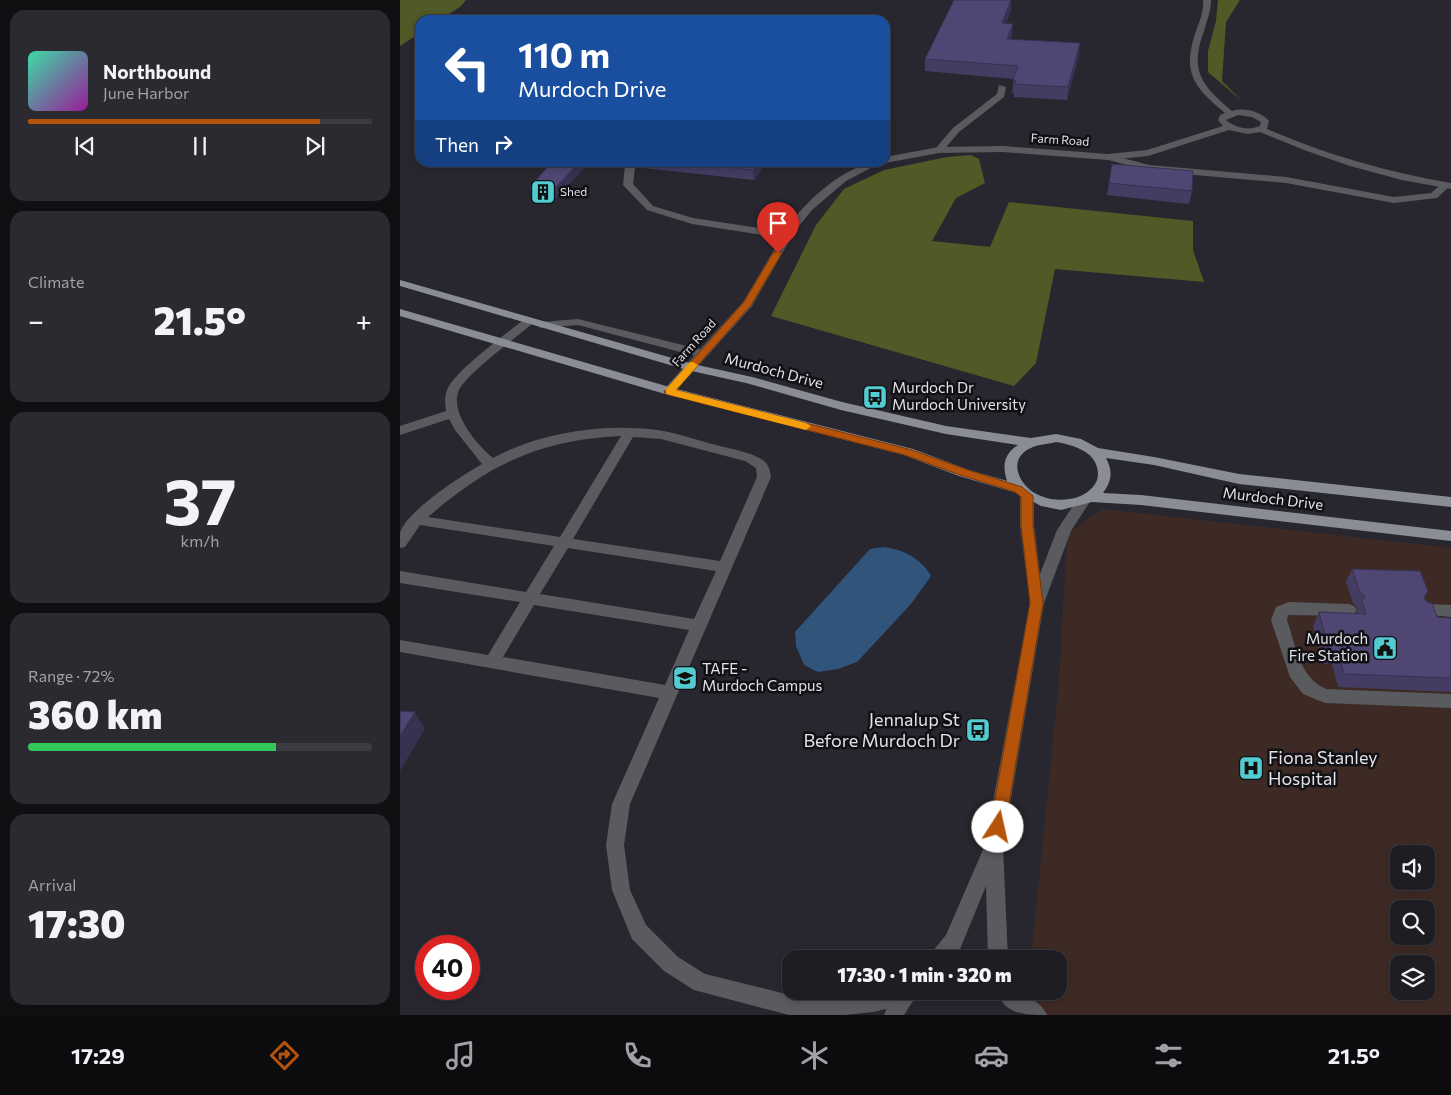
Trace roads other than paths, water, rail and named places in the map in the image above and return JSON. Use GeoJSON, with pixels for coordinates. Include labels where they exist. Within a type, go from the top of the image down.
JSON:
{"type":"FeatureCollection","features":[{"type":"Feature","properties":{"kind":"main road","name":"Murdoch Drive"},"geometry":{"type":"LineString","coordinates":[[400,283],[691,367],[937,428],[1029,442],[1056,438],[1083,445],[1094,452],[1154,461],[1239,479],[1450,505]]}},
{"type":"Feature","properties":{"kind":"main road","name":"Murdoch Drive"},"geometry":{"type":"LineString","coordinates":[[400,312],[669,392],[908,452],[1023,492],[1043,502],[1057,504],[1088,498],[1141,500],[1451,536]]}},
{"type":"Feature","properties":{"kind":"main road"},"geometry":{"type":"LineString","coordinates":[[1023,492],[1010,479],[1008,468],[1011,458],[1018,449],[1029,442]]}},
{"type":"Feature","properties":{"kind":"main road"},"geometry":{"type":"LineString","coordinates":[[1088,498],[1100,489],[1105,480],[1103,465],[1094,452]]}},
{"type":"Feature","properties":{"kind":"street"},"geometry":{"type":"LineString","coordinates":[[1207,0],[1205,18],[1192,56],[1193,69],[1199,83],[1208,95],[1230,113]]}},
{"type":"Feature","properties":{"kind":"street"},"geometry":{"type":"LineString","coordinates":[[939,150],[956,130],[1001,95],[1002,87]]}},
{"type":"Feature","properties":{"kind":"street"},"geometry":{"type":"LineString","coordinates":[[1261,129],[1266,123],[1261,117],[1247,112],[1230,113],[1223,117],[1222,120],[1229,127],[1245,131],[1261,129],[1299,147],[1365,168],[1448,186]]}},
{"type":"Feature","properties":{"kind":"street","name":"Farm Road"},"geometry":{"type":"LineString","coordinates":[[890,159],[939,150],[1003,149],[1108,157],[1148,153],[1229,127]]}},
{"type":"Feature","properties":{"kind":"street"},"geometry":{"type":"LineString","coordinates":[[1108,157],[1149,168],[1286,180],[1394,200],[1434,196],[1448,186]]}},
{"type":"Feature","properties":{"kind":"street"},"geometry":{"type":"LineString","coordinates":[[630,167],[628,186],[650,208],[692,221],[788,236]]}},
{"type":"Feature","properties":{"kind":"street","name":"Farm Road"},"geometry":{"type":"LineString","coordinates":[[669,392],[748,304],[788,236],[809,208],[843,179],[868,167]]}},
{"type":"Feature","properties":{"kind":"street"},"geometry":{"type":"LineString","coordinates":[[491,464],[459,427],[452,413],[451,396],[454,387],[469,371],[504,342],[535,323],[578,322],[703,354]]}},
{"type":"Feature","properties":{"kind":"street"},"geometry":{"type":"LineString","coordinates":[[400,431],[452,413]]}},
{"type":"Feature","properties":{"kind":"street"},"geometry":{"type":"LineString","coordinates":[[400,543],[418,520],[459,484],[491,464],[520,450],[559,439],[601,432],[629,432],[664,436],[749,458],[762,466],[764,477],[621,804],[615,845],[621,890],[639,932],[671,964],[701,983],[810,1012],[882,1000]]}},
{"type":"Feature","properties":{"kind":"street"},"geometry":{"type":"LineString","coordinates":[[491,663],[629,432]]}},
{"type":"Feature","properties":{"kind":"street"},"geometry":{"type":"LineString","coordinates":[[1023,492],[1037,603]]}},
{"type":"Feature","properties":{"kind":"street"},"geometry":{"type":"LineString","coordinates":[[998,950],[994,846],[1037,603],[1064,530],[1088,498]]}},
{"type":"Feature","properties":{"kind":"street"},"geometry":{"type":"LineString","coordinates":[[418,520],[725,567]]}},
{"type":"Feature","properties":{"kind":"street"},"geometry":{"type":"LineString","coordinates":[[400,577],[699,626]]}},
{"type":"Feature","properties":{"kind":"street"},"geometry":{"type":"LineString","coordinates":[[1349,610],[1288,608],[1281,611],[1279,620],[1298,677],[1309,689],[1325,696],[1451,701]]}},
{"type":"Feature","properties":{"kind":"street"},"geometry":{"type":"LineString","coordinates":[[1427,610],[1451,611]]}},
{"type":"Feature","properties":{"kind":"street"},"geometry":{"type":"LineString","coordinates":[[400,646],[670,693]]}},
{"type":"Feature","properties":{"kind":"street"},"geometry":{"type":"LineString","coordinates":[[946,950],[953,942],[994,846]]}},
{"type":"Feature","properties":{"kind":"street"},"geometry":{"type":"LineString","coordinates":[[894,1015],[903,1000]]}},
{"type":"Feature","properties":{"kind":"street"},"geometry":{"type":"LineString","coordinates":[[1011,1001],[1037,1015]]}},
{"type":"Feature","properties":{"kind":"water"},"geometry":{"type":"Polygon","coordinates":[[[883,547],[904,552],[916,559],[931,576],[911,604],[857,662],[838,669],[818,672],[804,665],[796,646],[795,632],[870,549],[883,547]]]}},
{"type":"Feature","properties":{"kind":"place","name":"Shed"},"geometry":{"type":"Point","coordinates":[543,192]}},
{"type":"Feature","properties":{"kind":"place","name":"Murdoch Dr Murdoch University"},"geometry":{"type":"Point","coordinates":[875,397]}},
{"type":"Feature","properties":{"kind":"place","name":"Murdoch Fire Station"},"geometry":{"type":"Point","coordinates":[1385,648]}},
{"type":"Feature","properties":{"kind":"place","name":"TAFE - Murdoch Campus"},"geometry":{"type":"Point","coordinates":[685,678]}},
{"type":"Feature","properties":{"kind":"place","name":"Jennalup St Before Murdoch Dr"},"geometry":{"type":"Point","coordinates":[978,730]}},
{"type":"Feature","properties":{"kind":"place","name":"Fiona Stanley Hospital"},"geometry":{"type":"Point","coordinates":[1251,768]}}]}
